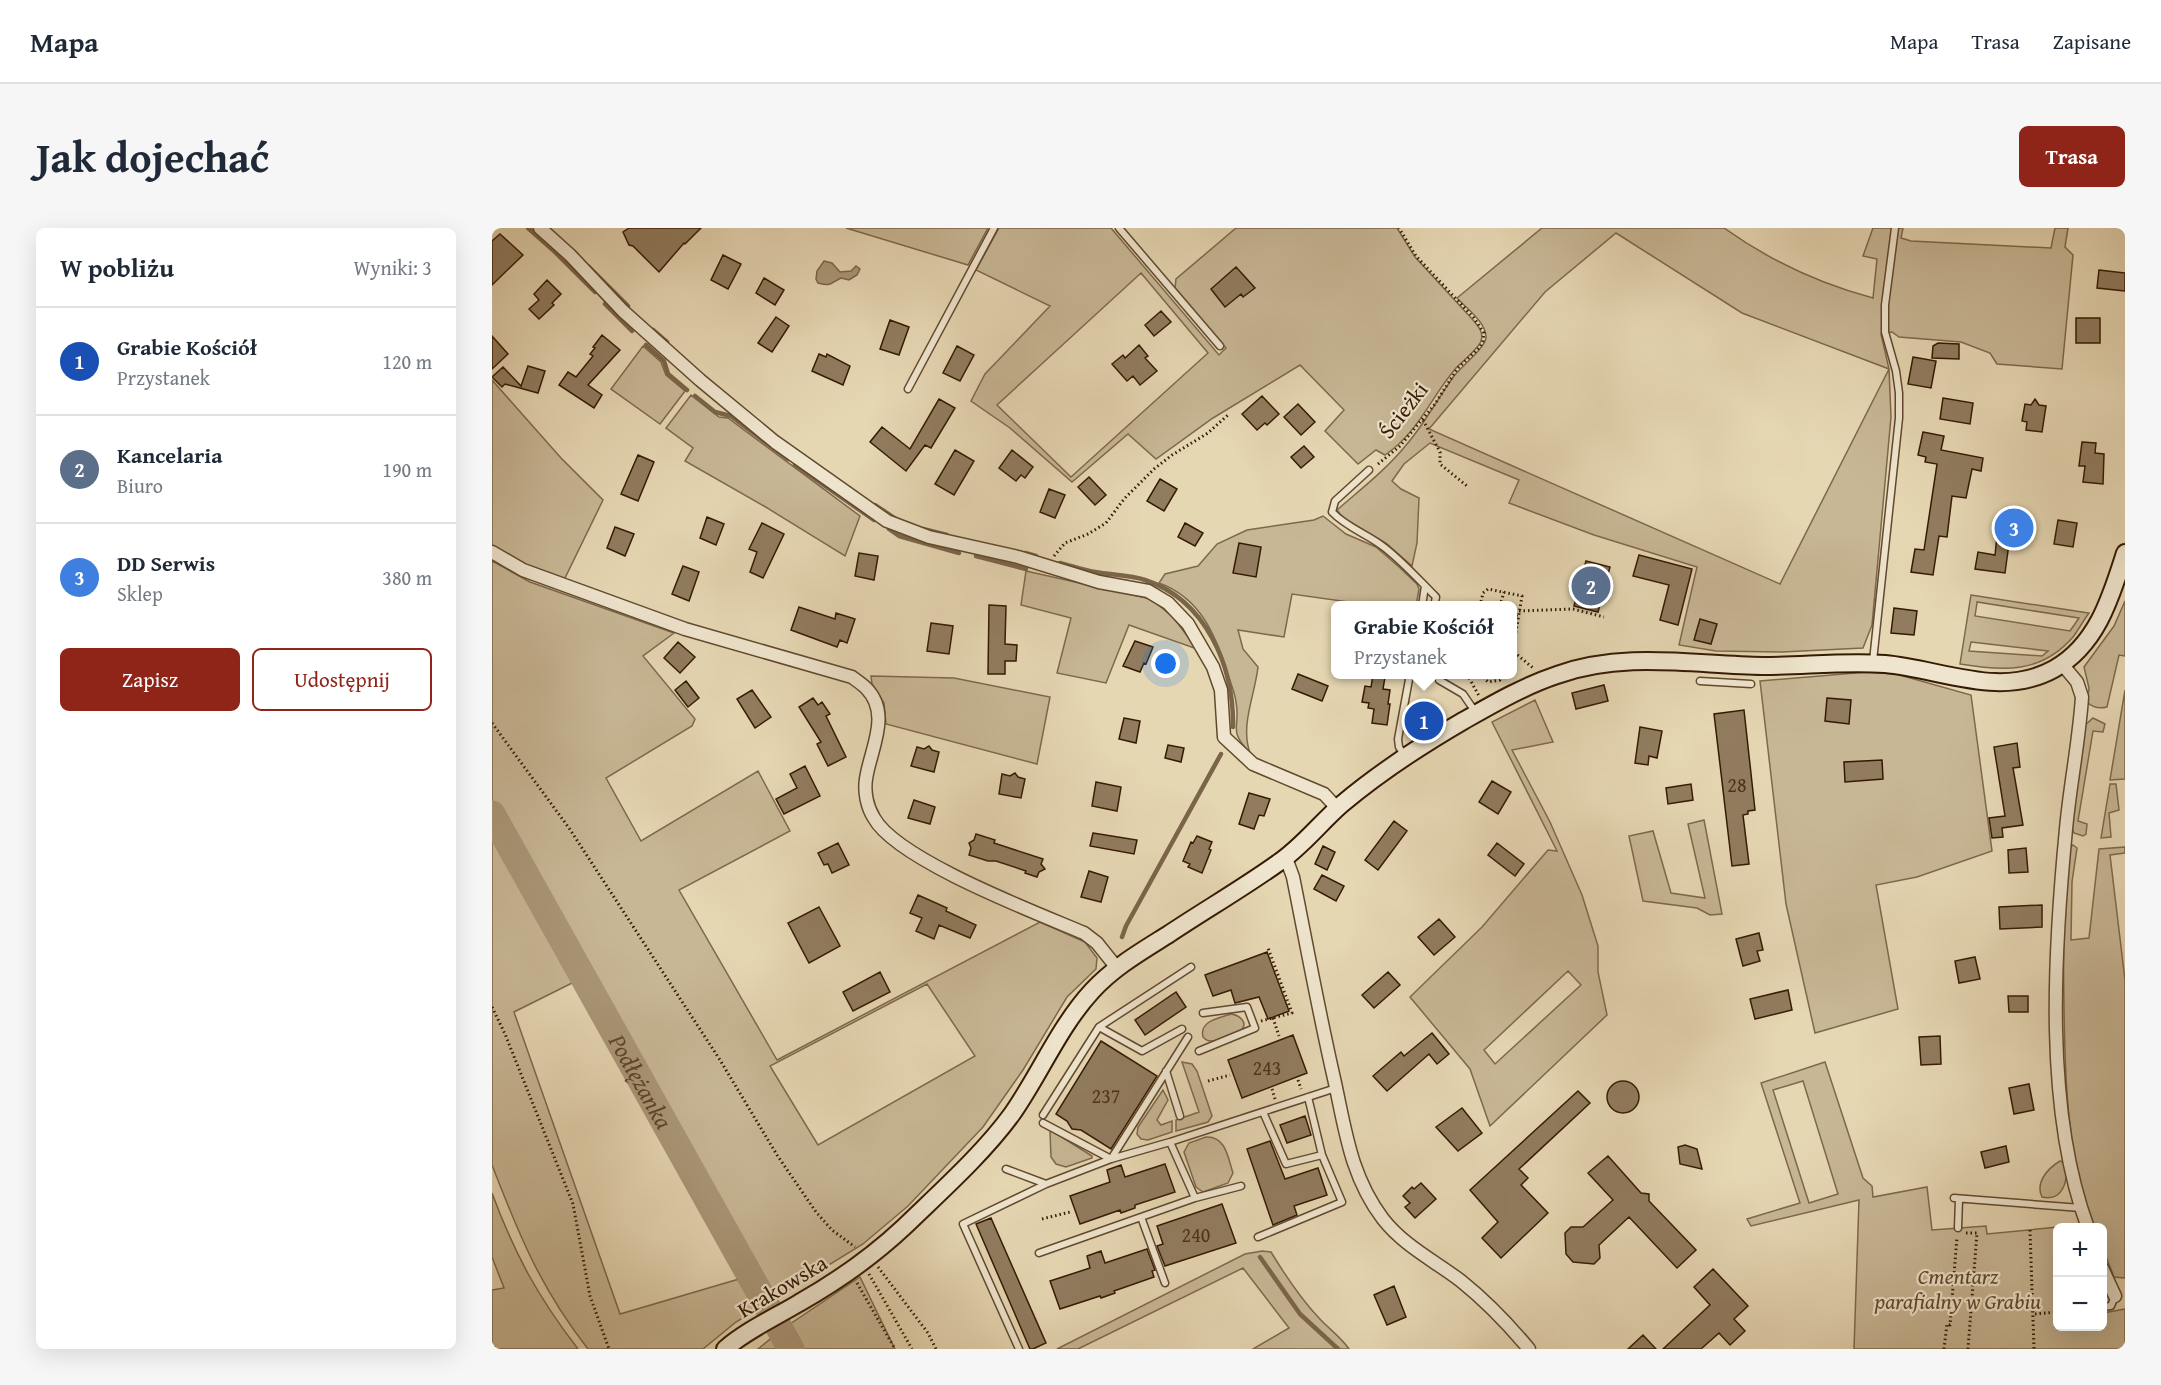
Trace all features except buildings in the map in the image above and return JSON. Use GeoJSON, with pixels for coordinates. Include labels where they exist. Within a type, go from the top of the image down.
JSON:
{"type":"FeatureCollection","features":[{"type":"Feature","properties":{"kind":"street"},"geometry":{"type":"LineString","coordinates":[[540,228],[570,255],[623,311],[700,380],[781,447],[882,517],[929,537],[1046,565],[1099,582],[1148,591],[1168,603],[1188,624],[1213,667],[1221,690],[1224,737],[1253,764],[1324,794],[1337,808]]}},
{"type":"Feature","properties":{"kind":"street"},"geometry":{"type":"LineString","coordinates":[[492,552],[523,570],[685,629],[852,676],[867,689],[877,705],[878,737],[865,780],[866,800],[874,820],[895,841],[918,857],[1084,933],[1097,943],[1117,968]]}},
{"type":"Feature","properties":{"kind":"street","name":"Krakowska"},"geometry":{"type":"LineString","coordinates":[[725,1349],[750,1331],[801,1302],[861,1263],[908,1223],[1005,1123],[1075,1012],[1095,988],[1117,968],[1286,858],[1337,808],[1404,756],[1479,707],[1558,674],[1607,662],[1657,661],[1771,666],[1873,663],[1999,683],[2029,680],[2062,664],[2081,647],[2103,614],[2125,553]]}},
{"type":"Feature","properties":{"kind":"street"},"geometry":{"type":"LineString","coordinates":[[2062,664],[2077,682],[2082,697],[2060,884],[2056,1001],[2059,1075],[2066,1150],[2087,1223]]}},
{"type":"Feature","properties":{"kind":"street"},"geometry":{"type":"LineString","coordinates":[[1286,858],[1293,876],[1318,1010],[1347,1146],[1355,1170],[1383,1219],[1404,1241],[1461,1281],[1529,1349]]}},
{"type":"Feature","properties":{"kind":"street"},"geometry":{"type":"LineString","coordinates":[[2107,1277],[2115,1296]]}},
{"type":"Feature","properties":{"kind":"lane"},"geometry":{"type":"LineString","coordinates":[[908,389],[994,228]]}},
{"type":"Feature","properties":{"kind":"lane"},"geometry":{"type":"LineString","coordinates":[[1119,228],[1220,346]]}},
{"type":"Feature","properties":{"kind":"lane"},"geometry":{"type":"LineString","coordinates":[[1873,663],[1899,418],[1896,371],[1885,332],[1885,305],[1895,228]]}},
{"type":"Feature","properties":{"kind":"lane"},"geometry":{"type":"LineString","coordinates":[[1369,470],[1335,501],[1332,512],[1341,522],[1385,547],[1436,597],[1435,601]]}},
{"type":"Feature","properties":{"kind":"lane"},"geometry":{"type":"LineString","coordinates":[[1423,601],[1425,586]]}},
{"type":"Feature","properties":{"kind":"lane"},"geometry":{"type":"LineString","coordinates":[[1404,756],[1398,739],[1409,679]]}},
{"type":"Feature","properties":{"kind":"lane"},"geometry":{"type":"LineString","coordinates":[[1438,679],[1479,707]]}},
{"type":"Feature","properties":{"kind":"lane"},"geometry":{"type":"LineString","coordinates":[[1700,681],[1751,684]]}},
{"type":"Feature","properties":{"kind":"lane"},"geometry":{"type":"LineString","coordinates":[[1043,1115],[1099,1027],[1191,966]]}},
{"type":"Feature","properties":{"kind":"lane"},"geometry":{"type":"LineString","coordinates":[[1198,1051],[1255,1028],[1247,1007],[1203,1013]]}},
{"type":"Feature","properties":{"kind":"lane"},"geometry":{"type":"LineString","coordinates":[[1099,1027],[1142,1052],[1182,1029]]}},
{"type":"Feature","properties":{"kind":"lane"},"geometry":{"type":"LineString","coordinates":[[1111,1159],[1188,1037]]}},
{"type":"Feature","properties":{"kind":"lane"},"geometry":{"type":"LineString","coordinates":[[1166,1071],[1180,1116]]}},
{"type":"Feature","properties":{"kind":"lane"},"geometry":{"type":"LineString","coordinates":[[1019,1349],[963,1224],[1046,1184],[1111,1159],[1336,1088]]}},
{"type":"Feature","properties":{"kind":"lane"},"geometry":{"type":"LineString","coordinates":[[1258,1238],[1342,1202],[1322,1155],[1308,1097]]}},
{"type":"Feature","properties":{"kind":"lane"},"geometry":{"type":"LineString","coordinates":[[1263,1112],[1286,1164],[1322,1155]]}},
{"type":"Feature","properties":{"kind":"lane"},"geometry":{"type":"LineString","coordinates":[[1043,1123],[1111,1159]]}},
{"type":"Feature","properties":{"kind":"lane"},"geometry":{"type":"LineString","coordinates":[[1170,1142],[1195,1198]]}},
{"type":"Feature","properties":{"kind":"lane"},"geometry":{"type":"LineString","coordinates":[[1006,1170],[1046,1184]]}},
{"type":"Feature","properties":{"kind":"lane"},"geometry":{"type":"LineString","coordinates":[[1039,1253],[1195,1198],[1241,1185]]}},
{"type":"Feature","properties":{"kind":"lane"},"geometry":{"type":"LineString","coordinates":[[1958,1228],[1957,1199],[2081,1208]]}},
{"type":"Feature","properties":{"kind":"lane"},"geometry":{"type":"LineString","coordinates":[[1140,1217],[1166,1283]]}},
{"type":"Feature","properties":{"kind":"lane"},"geometry":{"type":"LineString","coordinates":[[2107,1306],[2111,1306],[2115,1296]]}},
{"type":"Feature","properties":{"kind":"path","name":"Ścieżki"},"geometry":{"type":"LineString","coordinates":[[1369,470],[1400,446],[1422,420],[1457,369],[1480,347],[1484,337],[1480,325],[1416,255],[1399,228]]}},
{"type":"Feature","properties":{"kind":"path"},"geometry":{"type":"LineString","coordinates":[[1046,565],[1065,543],[1106,524],[1124,499],[1154,469],[1208,433],[1229,414]]}},
{"type":"Feature","properties":{"kind":"path"},"geometry":{"type":"LineString","coordinates":[[1422,420],[1440,452],[1440,464],[1467,486]]}},
{"type":"Feature","properties":{"kind":"path"},"geometry":{"type":"LineString","coordinates":[[1480,601],[1483,593],[1488,589],[1522,596],[1517,624]]}},
{"type":"Feature","properties":{"kind":"path"},"geometry":{"type":"LineString","coordinates":[[1501,601],[1504,592]]}},
{"type":"Feature","properties":{"kind":"path"},"geometry":{"type":"LineString","coordinates":[[1519,611],[1573,609],[1604,617]]}},
{"type":"Feature","properties":{"kind":"path"},"geometry":{"type":"LineString","coordinates":[[1517,656],[1537,672]]}},
{"type":"Feature","properties":{"kind":"path"},"geometry":{"type":"LineString","coordinates":[[1468,679],[1479,707]]}},
{"type":"Feature","properties":{"kind":"path"},"geometry":{"type":"LineString","coordinates":[[1484,679],[1488,682],[1495,682],[1501,679]]}},
{"type":"Feature","properties":{"kind":"path"},"geometry":{"type":"LineString","coordinates":[[492,723],[576,838],[720,1060],[777,1155],[816,1212],[928,1333],[936,1349]]}},
{"type":"Feature","properties":{"kind":"path"},"geometry":{"type":"LineString","coordinates":[[1253,1023],[1292,1013],[1269,948]]}},
{"type":"Feature","properties":{"kind":"path"},"geometry":{"type":"LineString","coordinates":[[492,1007],[573,1204],[590,1296],[609,1349]]}},
{"type":"Feature","properties":{"kind":"path"},"geometry":{"type":"LineString","coordinates":[[1273,1018],[1279,1036]]}},
{"type":"Feature","properties":{"kind":"path"},"geometry":{"type":"LineString","coordinates":[[1208,1081],[1230,1074]]}},
{"type":"Feature","properties":{"kind":"path"},"geometry":{"type":"LineString","coordinates":[[1042,1218],[1070,1212]]}},
{"type":"Feature","properties":{"kind":"path"},"geometry":{"type":"LineString","coordinates":[[2030,1230],[2035,1314],[2034,1349]]}},
{"type":"Feature","properties":{"kind":"path"},"geometry":{"type":"LineString","coordinates":[[1944,1349],[1947,1324],[1950,1324],[1957,1234],[1977,1233],[1968,1349]]}},
{"type":"Feature","properties":{"kind":"path"},"geometry":{"type":"LineString","coordinates":[[861,1263],[895,1349]]}},
{"type":"Feature","properties":{"kind":"path"},"geometry":{"type":"LineString","coordinates":[[861,1263],[912,1349]]}},
{"type":"Feature","properties":{"kind":"path"},"geometry":{"type":"LineString","coordinates":[[2035,1314],[2053,1312]]}},
{"type":"Feature","properties":{"kind":"green space"},"geometry":{"type":"Polygon","coordinates":[[[846,228],[988,228],[968,265],[846,228]]]}},
{"type":"Feature","properties":{"kind":"green space"},"geometry":{"type":"Polygon","coordinates":[[[999,228],[1111,228],[1219,355],[1226,348],[1175,288],[1176,279],[1236,228],[1397,228],[1415,257],[1477,325],[1482,338],[1480,344],[1447,379],[1407,436],[1385,455],[1376,450],[1358,464],[1325,431],[1344,410],[1300,365],[1213,418],[1156,459],[1128,434],[1072,482],[1010,428],[971,401],[985,374],[1050,306],[976,270],[999,228]],[[1141,273],[997,405],[1071,477],[1208,353],[1141,273]]]}},
{"type":"Feature","properties":{"kind":"green space"},"geometry":{"type":"Polygon","coordinates":[[[1542,228],[1724,228],[1796,270],[1834,286],[1873,298],[1877,259],[1863,256],[1873,228],[1903,228],[1901,238],[1911,241],[2051,248],[2055,228],[2068,228],[2065,247],[2073,255],[2062,369],[1997,364],[1990,353],[1961,342],[1899,337],[1892,332],[1881,334],[1889,369],[1891,417],[1872,625],[1863,648],[1782,652],[1716,651],[1679,645],[1697,567],[1594,535],[1509,503],[1519,480],[1430,443],[1404,464],[1392,481],[1401,489],[1419,498],[1417,543],[1412,566],[1386,543],[1343,518],[1337,510],[1399,453],[1420,428],[1454,376],[1484,342],[1486,338],[1483,327],[1457,298],[1542,228]],[[1616,233],[1545,292],[1429,429],[1780,584],[1889,369],[1742,313],[1616,233]]]}},
{"type":"Feature","properties":{"kind":"green space"},"geometry":{"type":"Polygon","coordinates":[[[643,346],[661,362],[666,375],[685,391],[660,424],[611,389],[643,346]]]}},
{"type":"Feature","properties":{"kind":"green space"},"geometry":{"type":"Polygon","coordinates":[[[492,380],[561,458],[603,500],[564,580],[505,556],[492,546],[492,380]]]}},
{"type":"Feature","properties":{"kind":"green space"},"geometry":{"type":"Polygon","coordinates":[[[691,395],[719,417],[728,418],[860,516],[845,556],[685,461],[693,448],[666,428],[691,395]]]}},
{"type":"Feature","properties":{"kind":"green space"},"geometry":{"type":"Polygon","coordinates":[[[1323,516],[1346,534],[1376,547],[1417,584],[1419,589],[1417,601],[1342,601],[1292,594],[1284,637],[1238,630],[1243,649],[1258,667],[1247,721],[1247,742],[1250,753],[1237,733],[1235,695],[1212,633],[1205,620],[1186,598],[1159,583],[1165,574],[1198,566],[1217,544],[1247,530],[1314,520],[1323,516]]]}},
{"type":"Feature","properties":{"kind":"green space"},"geometry":{"type":"Polygon","coordinates":[[[492,561],[530,582],[674,633],[643,656],[695,719],[692,726],[606,778],[641,841],[758,771],[790,831],[679,890],[777,1060],[1040,922],[1085,942],[1097,958],[1096,969],[1067,997],[1023,1070],[983,1127],[908,1206],[863,1244],[736,1322],[703,1349],[588,1349],[557,1305],[532,1261],[492,1165],[492,561]],[[576,981],[514,1012],[620,1314],[739,1279],[576,981]],[[927,984],[770,1066],[818,1145],[975,1056],[927,984]]]}},
{"type":"Feature","properties":{"kind":"green space"},"geometry":{"type":"Polygon","coordinates":[[[1026,571],[1151,599],[1173,617],[1197,649],[1129,625],[1106,683],[1057,673],[1071,618],[1021,605],[1026,571]]]}},
{"type":"Feature","properties":{"kind":"green space"},"geometry":{"type":"Polygon","coordinates":[[[1971,595],[2089,613],[2073,637],[2061,649],[2035,664],[1991,668],[1960,664],[1971,595]],[[1977,602],[1975,616],[2070,631],[2079,618],[1977,602]],[[1971,642],[1969,651],[2042,656],[2048,651],[1971,642]]]}},
{"type":"Feature","properties":{"kind":"green space"},"geometry":{"type":"Polygon","coordinates":[[[2125,601],[2125,656],[2119,655],[2107,707],[2092,706],[2087,702],[2089,688],[2084,667],[2114,626],[2125,601]]]}},
{"type":"Feature","properties":{"kind":"green space"},"geometry":{"type":"Polygon","coordinates":[[[1867,672],[1896,674],[1971,695],[1992,851],[1917,877],[1876,885],[1898,1009],[1815,1033],[1786,904],[1760,681],[1867,672]]]}},
{"type":"Feature","properties":{"kind":"green space"},"geometry":{"type":"Polygon","coordinates":[[[871,676],[954,678],[1050,697],[1037,764],[886,724],[884,703],[872,684],[871,676]]]}},
{"type":"Feature","properties":{"kind":"green space"},"geometry":{"type":"Polygon","coordinates":[[[2125,690],[2125,779],[2110,780],[2125,690]]]}},
{"type":"Feature","properties":{"kind":"green space"},"geometry":{"type":"Polygon","coordinates":[[[1535,700],[1553,742],[1512,750],[1550,822],[1582,895],[1598,946],[1598,972],[1607,1015],[1490,1126],[1470,1069],[1410,997],[1482,927],[1548,850],[1557,851],[1492,722],[1535,700]],[[1568,971],[1484,1050],[1495,1064],[1581,985],[1568,971]]]}},
{"type":"Feature","properties":{"kind":"green space"},"geometry":{"type":"Polygon","coordinates":[[[2093,718],[2105,724],[2103,732],[2093,731],[2078,821],[2087,824],[2086,834],[2083,836],[2074,833],[2071,827],[2083,727],[2093,718]]]}},
{"type":"Feature","properties":{"kind":"green space"},"geometry":{"type":"Polygon","coordinates":[[[2110,784],[2116,784],[2119,810],[2109,813],[2111,837],[2101,838],[2110,784]]]}},
{"type":"Feature","properties":{"kind":"green space"},"geometry":{"type":"Polygon","coordinates":[[[1704,820],[1722,914],[1710,915],[1697,908],[1643,901],[1629,836],[1653,831],[1671,893],[1705,898],[1688,824],[1704,820]]]}},
{"type":"Feature","properties":{"kind":"green space"},"geometry":{"type":"Polygon","coordinates":[[[2073,845],[2077,848],[2072,882],[2071,940],[2089,938],[2099,849],[2125,847],[2125,853],[2110,855],[2125,980],[2125,1278],[2114,1277],[2107,1259],[2107,1223],[2093,1223],[2078,1174],[2069,1119],[2064,1035],[2064,928],[2068,848],[2073,845]]]}},
{"type":"Feature","properties":{"kind":"green space"},"geometry":{"type":"Polygon","coordinates":[[[1231,1014],[1240,1017],[1243,1022],[1241,1031],[1214,1041],[1208,1041],[1203,1037],[1204,1027],[1207,1024],[1231,1014]]]}},
{"type":"Feature","properties":{"kind":"green space"},"geometry":{"type":"Polygon","coordinates":[[[1182,1062],[1192,1064],[1197,1071],[1212,1116],[1208,1122],[1176,1131],[1176,1120],[1199,1112],[1182,1062]]]}},
{"type":"Feature","properties":{"kind":"green space","name":"Cmentarz parafialny w Grabiu"},"geometry":{"type":"Polygon","coordinates":[[[1825,1062],[1863,1178],[1872,1186],[1873,1197],[1927,1187],[1932,1230],[1986,1226],[1987,1234],[2053,1228],[2053,1331],[2107,1331],[2107,1312],[2125,1309],[2125,1349],[1854,1349],[1859,1200],[1751,1226],[1747,1219],[1800,1203],[1761,1083],[1825,1062]],[[1803,1081],[1773,1090],[1809,1203],[1838,1194],[1803,1081]]]}},
{"type":"Feature","properties":{"kind":"green space"},"geometry":{"type":"Polygon","coordinates":[[[1163,1090],[1168,1100],[1157,1120],[1161,1125],[1172,1121],[1172,1132],[1148,1140],[1141,1139],[1137,1134],[1138,1127],[1163,1090]]]}},
{"type":"Feature","properties":{"kind":"green space"},"geometry":{"type":"Polygon","coordinates":[[[1052,1131],[1092,1158],[1066,1167],[1056,1164],[1051,1157],[1050,1132],[1052,1131]]]}},
{"type":"Feature","properties":{"kind":"green space"},"geometry":{"type":"Polygon","coordinates":[[[1206,1137],[1218,1140],[1222,1144],[1233,1173],[1228,1183],[1203,1192],[1196,1187],[1184,1152],[1189,1143],[1206,1137]]]}},
{"type":"Feature","properties":{"kind":"green space"},"geometry":{"type":"Polygon","coordinates":[[[2060,1161],[2065,1163],[2066,1170],[2063,1188],[2055,1196],[2042,1197],[2041,1182],[2051,1168],[2060,1161]]]}},
{"type":"Feature","properties":{"kind":"green space"},"geometry":{"type":"Polygon","coordinates":[[[492,1193],[529,1275],[578,1349],[495,1349],[492,1347],[492,1290],[504,1288],[492,1257],[492,1193]]]}},
{"type":"Feature","properties":{"kind":"green space"},"geometry":{"type":"Polygon","coordinates":[[[1271,1252],[1305,1302],[1349,1349],[1253,1349],[1289,1328],[1243,1268],[1078,1349],[1057,1349],[1245,1254],[1271,1252]]]}},
{"type":"Feature","properties":{"kind":"green space"},"geometry":{"type":"Polygon","coordinates":[[[860,1277],[895,1349],[758,1349],[784,1328],[860,1277]]]}},
{"type":"Feature","properties":{"kind":"shaded area"},"geometry":{"type":"Polygon","coordinates":[[[824,261],[832,263],[840,272],[851,271],[856,266],[860,269],[857,275],[849,280],[841,278],[826,285],[818,283],[816,279],[817,271],[824,261]]]}},
{"type":"Feature","properties":{"kind":"waterway"},"geometry":{"type":"LineString","coordinates":[[528,228],[595,292]]}},
{"type":"Feature","properties":{"kind":"waterway"},"geometry":{"type":"LineString","coordinates":[[589,267],[628,306]]}},
{"type":"Feature","properties":{"kind":"waterway"},"geometry":{"type":"LineString","coordinates":[[605,304],[632,331]]}},
{"type":"Feature","properties":{"kind":"waterway"},"geometry":{"type":"LineString","coordinates":[[653,330],[667,342]]}},
{"type":"Feature","properties":{"kind":"waterway"},"geometry":{"type":"LineString","coordinates":[[646,345],[664,361],[668,374],[687,390]]}},
{"type":"Feature","properties":{"kind":"waterway"},"geometry":{"type":"LineString","coordinates":[[695,396],[715,412],[731,416],[788,459]]}},
{"type":"Feature","properties":{"kind":"waterway"},"geometry":{"type":"LineString","coordinates":[[795,465],[874,520]]}},
{"type":"Feature","properties":{"kind":"waterway"},"geometry":{"type":"LineString","coordinates":[[875,505],[896,519]]}},
{"type":"Feature","properties":{"kind":"waterway"},"geometry":{"type":"LineString","coordinates":[[889,529],[899,536],[959,553]]}},
{"type":"Feature","properties":{"kind":"waterway"},"geometry":{"type":"LineString","coordinates":[[923,529],[947,535]]}},
{"type":"Feature","properties":{"kind":"waterway"},"geometry":{"type":"LineString","coordinates":[[1025,553],[1036,556]]}},
{"type":"Feature","properties":{"kind":"waterway"},"geometry":{"type":"LineString","coordinates":[[976,556],[1026,569]]}},
{"type":"Feature","properties":{"kind":"waterway"},"geometry":{"type":"LineString","coordinates":[[1060,563],[1145,580],[1185,603],[1200,619],[1222,659],[1232,704],[1233,727]]}},
{"type":"Feature","properties":{"kind":"waterway"},"geometry":{"type":"LineString","coordinates":[[1122,937],[1221,754]]}},
{"type":"Feature","properties":{"kind":"waterway","name":"Podłężanka"},"geometry":{"type":"LineString","coordinates":[[492,814],[791,1349]]}},
{"type":"Feature","properties":{"kind":"waterway"},"geometry":{"type":"LineString","coordinates":[[1260,1257],[1300,1314],[1338,1349]]}},
{"type":"Feature","properties":{"kind":"place","name":"DD Serwis"},"geometry":{"type":"Point","coordinates":[2014,528]}},
{"type":"Feature","properties":{"kind":"place","name":"Kancelaria"},"geometry":{"type":"Point","coordinates":[1591,586]}},
{"type":"Feature","properties":{"kind":"place","name":"Grabie Kościół"},"geometry":{"type":"Point","coordinates":[1424,721]}}]}
